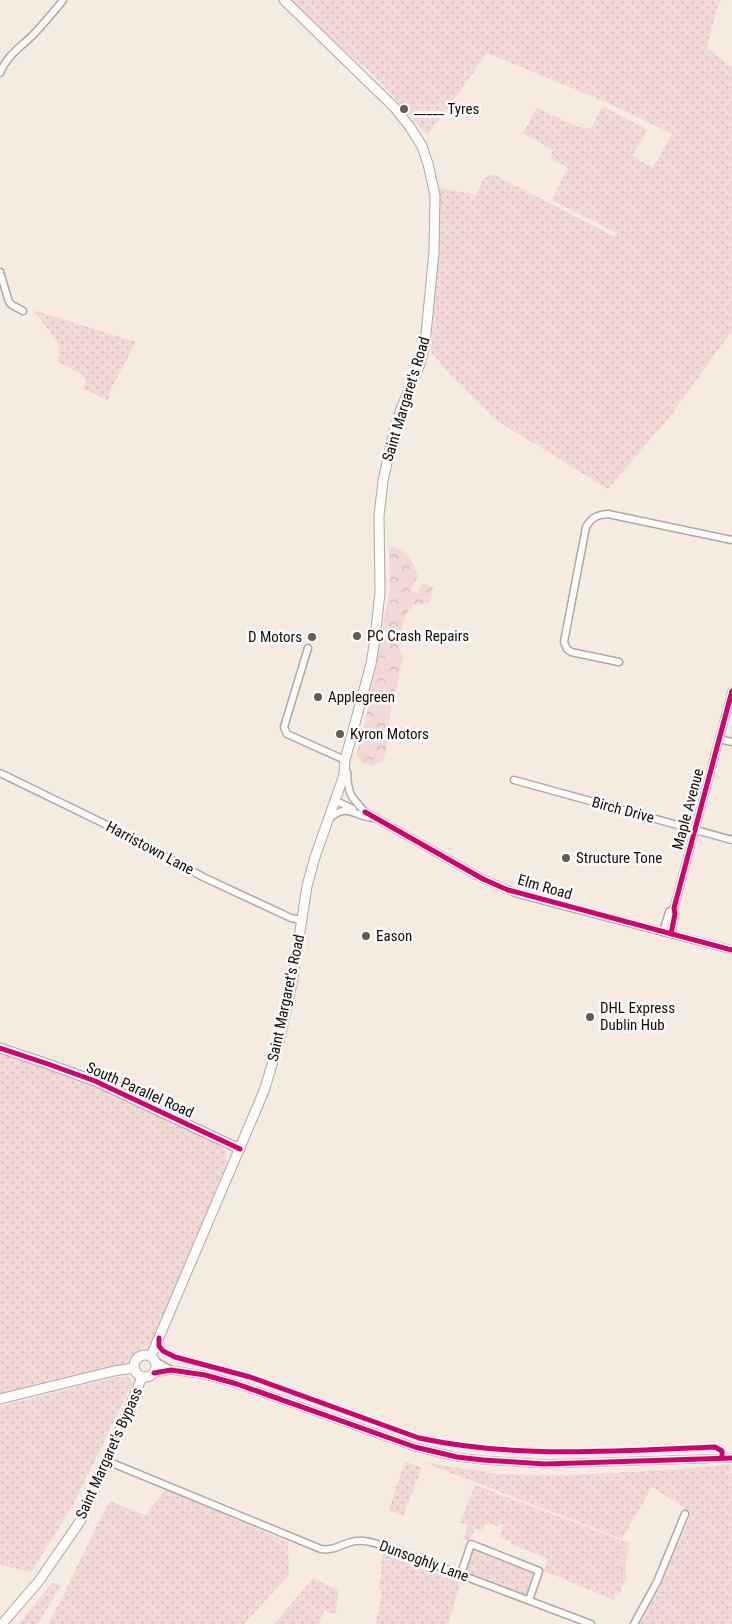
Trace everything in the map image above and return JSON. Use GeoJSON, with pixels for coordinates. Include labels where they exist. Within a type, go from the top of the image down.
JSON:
{"type":"FeatureCollection","features":[{"type":"Feature","properties":{"kind":"main road","name":"Saint Margaret's Road"},"geometry":{"type":"LineString","coordinates":[[153,1358],[264,1091],[279,1042],[315,857],[334,800],[334,787],[339,771],[346,760],[375,645],[380,592],[379,516],[386,462],[401,409],[420,364],[428,328],[436,227],[435,195],[422,146],[394,107],[284,0]]}},
{"type":"Feature","properties":{"kind":"main road","name":"South Parallel Road"},"geometry":{"type":"LineString","coordinates":[[0,1048],[95,1082],[240,1149]]}},
{"type":"Feature","properties":{"kind":"main road"},"geometry":{"type":"LineString","coordinates":[[140,1356],[153,1358],[157,1367],[154,1374],[149,1377],[142,1377],[136,1374],[134,1368],[135,1361],[140,1356]]}},
{"type":"Feature","properties":{"kind":"main road"},"geometry":{"type":"LineString","coordinates":[[0,1399],[114,1371],[134,1368]]}},
{"type":"Feature","properties":{"kind":"main road","name":"Saint Margaret's Bypass"},"geometry":{"type":"LineString","coordinates":[[2,1624],[39,1581],[81,1520],[142,1377]]}},
{"type":"Feature","properties":{"kind":"street"},"geometry":{"type":"LineString","coordinates":[[0,73],[10,55],[33,34],[63,0]]}},
{"type":"Feature","properties":{"kind":"street"},"geometry":{"type":"LineString","coordinates":[[0,272],[9,302],[23,312]]}},
{"type":"Feature","properties":{"kind":"street"},"geometry":{"type":"LineString","coordinates":[[618,662],[571,652],[567,649],[564,642],[586,527],[590,520],[598,514],[608,514],[732,540]]}},
{"type":"Feature","properties":{"kind":"street"},"geometry":{"type":"LineString","coordinates":[[308,648],[284,727],[287,734],[346,760],[347,786],[352,799]]}},
{"type":"Feature","properties":{"kind":"street","name":"Maple Avenue"},"geometry":{"type":"LineString","coordinates":[[671,934],[675,914],[674,908],[732,691]]}},
{"type":"Feature","properties":{"kind":"street"},"geometry":{"type":"LineString","coordinates":[[719,739],[732,742]]}},
{"type":"Feature","properties":{"kind":"street","name":"Harristown Lane"},"geometry":{"type":"LineString","coordinates":[[0,773],[114,829],[203,877],[291,918],[302,920]]}},
{"type":"Feature","properties":{"kind":"street","name":"Birch Drive"},"geometry":{"type":"LineString","coordinates":[[514,780],[732,840]]}},
{"type":"Feature","properties":{"kind":"street"},"geometry":{"type":"LineString","coordinates":[[334,800],[341,797],[352,799]]}},
{"type":"Feature","properties":{"kind":"street","name":"Elm Road"},"geometry":{"type":"LineString","coordinates":[[352,799],[365,812]]}},
{"type":"Feature","properties":{"kind":"street","name":"Elm Road"},"geometry":{"type":"LineString","coordinates":[[334,800],[377,818],[477,875],[518,894],[732,950]]}},
{"type":"Feature","properties":{"kind":"street","name":"Elm Road"},"geometry":{"type":"LineString","coordinates":[[328,820],[337,812],[344,810],[353,811],[368,818],[377,818]]}},
{"type":"Feature","properties":{"kind":"street","name":"Maple Avenue"},"geometry":{"type":"LineString","coordinates":[[663,932],[669,912],[674,908]]}},
{"type":"Feature","properties":{"kind":"street"},"geometry":{"type":"LineString","coordinates":[[153,1358],[172,1370]]}},
{"type":"Feature","properties":{"kind":"street"},"geometry":{"type":"LineString","coordinates":[[154,1374],[172,1370],[205,1375],[237,1384],[392,1440],[414,1447],[457,1456],[514,1463],[545,1464],[732,1458]]}},
{"type":"Feature","properties":{"kind":"street","name":"Dunsoghly Lane"},"geometry":{"type":"LineString","coordinates":[[107,1462],[321,1550],[329,1551],[352,1541],[362,1540],[390,1548],[461,1574],[591,1624]]}},
{"type":"Feature","properties":{"kind":"street"},"geometry":{"type":"LineString","coordinates":[[634,1624],[657,1582],[685,1514]]}},
{"type":"Feature","properties":{"kind":"street"},"geometry":{"type":"LineString","coordinates":[[461,1574],[471,1544],[539,1571],[529,1600]]}},
{"type":"Feature","properties":{"kind":"green space"},"geometry":{"type":"Polygon","coordinates":[[[286,0],[721,0],[707,48],[732,68],[732,331],[671,415],[608,489],[496,420],[451,376],[431,352],[440,223],[435,187],[476,195],[483,179],[493,174],[615,237],[617,233],[551,200],[568,168],[550,158],[553,150],[523,133],[537,108],[578,127],[591,128],[603,106],[648,130],[632,155],[653,168],[672,134],[608,103],[487,53],[427,135],[375,76],[286,0]]]}},
{"type":"Feature","properties":{"kind":"green space"},"geometry":{"type":"Polygon","coordinates":[[[33,310],[136,342],[111,389],[108,401],[83,388],[86,382],[80,374],[58,361],[59,347],[57,341],[33,310]]]}},
{"type":"Feature","properties":{"kind":"green space"},"geometry":{"type":"Polygon","coordinates":[[[389,546],[405,553],[413,564],[418,576],[410,591],[418,593],[423,583],[433,587],[430,603],[413,605],[406,614],[398,642],[403,657],[397,686],[392,699],[386,752],[383,760],[373,766],[362,763],[356,754],[365,723],[390,587],[389,546]]]}},
{"type":"Feature","properties":{"kind":"green space"},"geometry":{"type":"Polygon","coordinates":[[[0,1052],[101,1088],[194,1130],[221,1145],[226,1153],[227,1162],[156,1335],[150,1344],[136,1352],[121,1366],[0,1396],[0,1052]]]}},
{"type":"Feature","properties":{"kind":"green space"},"geometry":{"type":"Polygon","coordinates":[[[117,1377],[127,1377],[131,1379],[132,1384],[73,1505],[31,1572],[0,1565],[0,1406],[117,1377]]]}},
{"type":"Feature","properties":{"kind":"green space"},"geometry":{"type":"Polygon","coordinates":[[[405,1461],[422,1468],[403,1516],[389,1510],[405,1461]]]}},
{"type":"Feature","properties":{"kind":"green space"},"geometry":{"type":"Polygon","coordinates":[[[423,1462],[498,1474],[570,1475],[685,1469],[732,1464],[729,1474],[732,1473],[732,1624],[640,1624],[662,1583],[689,1518],[683,1507],[652,1487],[622,1539],[423,1462]]]}},
{"type":"Feature","properties":{"kind":"green space"},"geometry":{"type":"Polygon","coordinates":[[[475,1485],[627,1542],[618,1563],[625,1578],[614,1600],[543,1572],[548,1559],[499,1537],[503,1525],[500,1524],[498,1527],[490,1524],[485,1525],[482,1531],[475,1528],[469,1541],[463,1539],[468,1526],[460,1522],[475,1485]]]}},
{"type":"Feature","properties":{"kind":"green space"},"geometry":{"type":"Polygon","coordinates":[[[166,1489],[288,1542],[289,1575],[244,1624],[48,1624],[110,1501],[145,1515],[166,1489]]]}},
{"type":"Feature","properties":{"kind":"green space"},"geometry":{"type":"Polygon","coordinates":[[[627,1542],[630,1543],[625,1568],[627,1578],[619,1594],[617,1593],[625,1578],[618,1563],[627,1542]]]}},
{"type":"Feature","properties":{"kind":"green space"},"geometry":{"type":"Polygon","coordinates":[[[472,1547],[534,1572],[528,1598],[463,1573],[472,1547]]]}},
{"type":"Feature","properties":{"kind":"green space"},"geometry":{"type":"Polygon","coordinates":[[[383,1552],[461,1582],[448,1624],[376,1624],[382,1590],[379,1589],[383,1552]]]}},
{"type":"Feature","properties":{"kind":"green space"},"geometry":{"type":"Polygon","coordinates":[[[313,1578],[338,1590],[336,1614],[324,1611],[319,1624],[274,1624],[313,1578]]]}},
{"type":"Feature","properties":{"kind":"green space"},"geometry":{"type":"Polygon","coordinates":[[[52,1583],[61,1585],[38,1624],[19,1624],[52,1583]]]}},
{"type":"Feature","properties":{"kind":"cycle path"},"geometry":{"type":"LineString","coordinates":[[671,934],[675,914],[674,908],[732,691]]}},
{"type":"Feature","properties":{"kind":"cycle path"},"geometry":{"type":"LineString","coordinates":[[365,812],[483,879],[508,890],[732,950]]}},
{"type":"Feature","properties":{"kind":"cycle path"},"geometry":{"type":"LineString","coordinates":[[0,1048],[95,1081],[240,1149]]}},
{"type":"Feature","properties":{"kind":"cycle path"},"geometry":{"type":"LineString","coordinates":[[159,1338],[159,1346],[163,1351],[175,1357],[250,1377],[419,1438],[456,1445],[530,1451],[567,1452],[715,1447],[722,1451],[722,1458]]}},
{"type":"Feature","properties":{"kind":"cycle path"},"geometry":{"type":"LineString","coordinates":[[154,1373],[171,1370],[205,1375],[237,1384],[415,1447],[457,1457],[545,1464],[732,1458]]}},
{"type":"Feature","properties":{"kind":"place","name":"_____ Tyres"},"geometry":{"type":"Point","coordinates":[404,109]}},
{"type":"Feature","properties":{"kind":"place","name":"PC Crash Repairs"},"geometry":{"type":"Point","coordinates":[357,636]}},
{"type":"Feature","properties":{"kind":"place","name":"D Motors"},"geometry":{"type":"Point","coordinates":[312,637]}},
{"type":"Feature","properties":{"kind":"place","name":"Applegreen"},"geometry":{"type":"Point","coordinates":[318,697]}},
{"type":"Feature","properties":{"kind":"place","name":"Kyron Motors"},"geometry":{"type":"Point","coordinates":[340,734]}},
{"type":"Feature","properties":{"kind":"place","name":"Structure Tone"},"geometry":{"type":"Point","coordinates":[566,858]}},
{"type":"Feature","properties":{"kind":"place","name":"Eason"},"geometry":{"type":"Point","coordinates":[366,936]}},
{"type":"Feature","properties":{"kind":"place","name":"DHL Express Dublin Hub"},"geometry":{"type":"Point","coordinates":[590,1017]}}]}
